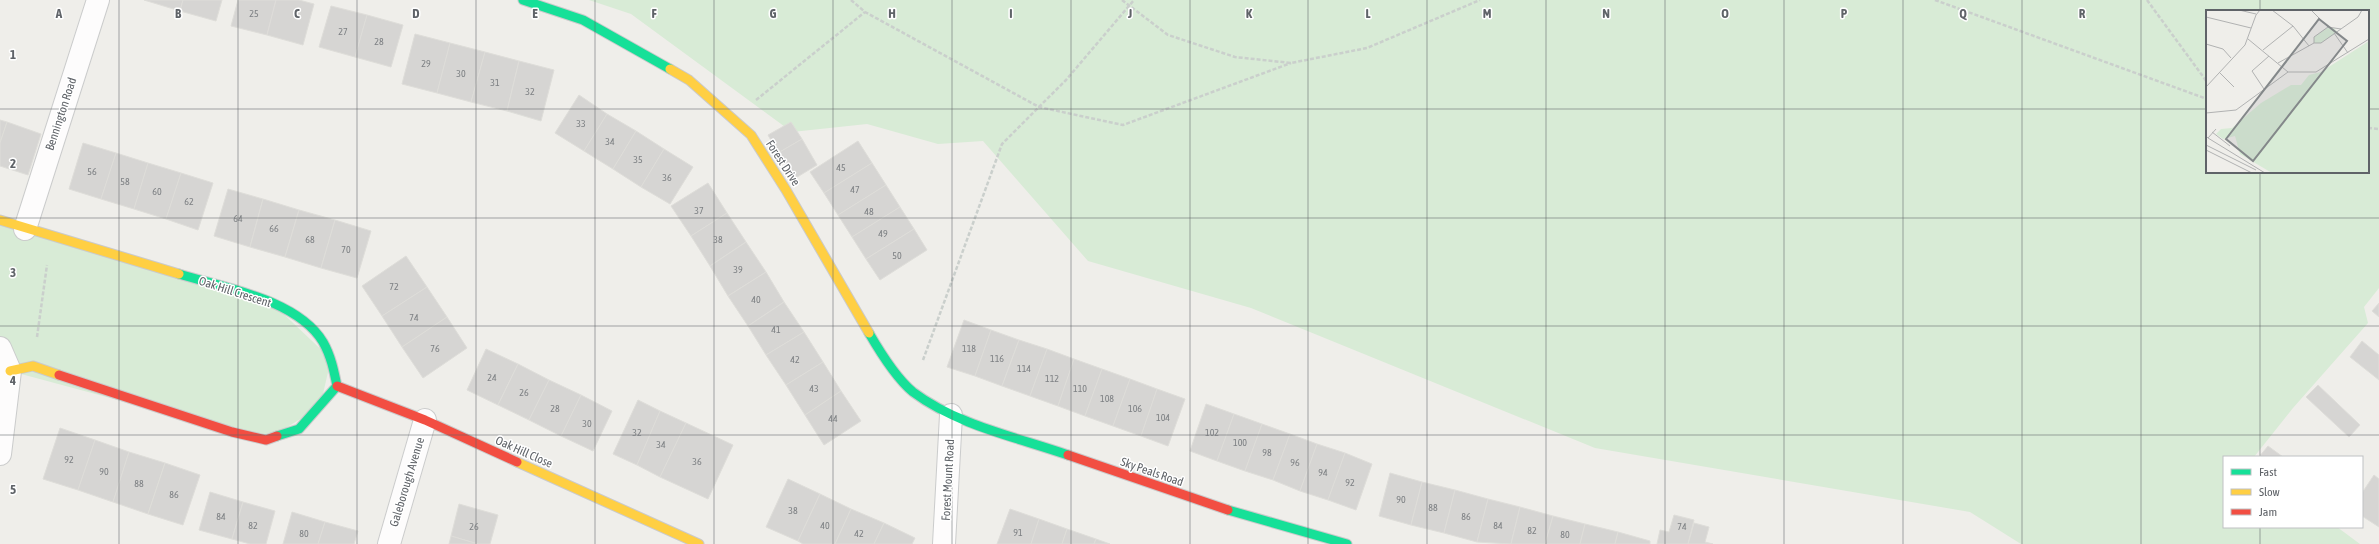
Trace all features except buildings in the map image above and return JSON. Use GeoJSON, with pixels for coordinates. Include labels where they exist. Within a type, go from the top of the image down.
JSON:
{"type":"FeatureCollection","features":[{"type":"Feature","properties":{"kind":"street","name":"Bennington Road"},"geometry":{"type":"LineString","coordinates":[[25,229],[98,0]]}},
{"type":"Feature","properties":{"kind":"street","name":"Forest Drive"},"geometry":{"type":"LineString","coordinates":[[523,0],[583,20],[690,80],[733,118],[750,135],[786,190],[884,358],[912,391],[951,415]]}},
{"type":"Feature","properties":{"kind":"street","name":"Oak Hill Crescent"},"geometry":{"type":"LineString","coordinates":[[0,220],[51,237],[271,302],[298,317],[320,336],[331,359],[336,386]]}},
{"type":"Feature","properties":{"kind":"street"},"geometry":{"type":"LineString","coordinates":[[0,348],[10,371],[0,454]]}},
{"type":"Feature","properties":{"kind":"street"},"geometry":{"type":"LineString","coordinates":[[10,371],[33,366],[232,432],[266,440],[299,429],[320,407],[336,386]]}},
{"type":"Feature","properties":{"kind":"street","name":"Oak Hill Close"},"geometry":{"type":"LineString","coordinates":[[336,386],[425,420],[700,544]]}},
{"type":"Feature","properties":{"kind":"street","name":"Forest Mount Road"},"geometry":{"type":"LineString","coordinates":[[944,544],[951,415]]}},
{"type":"Feature","properties":{"kind":"street","name":"Sky Peals Road"},"geometry":{"type":"LineString","coordinates":[[951,415],[1244,516],[1347,544]]}},
{"type":"Feature","properties":{"kind":"street","name":"Galeborough Avenue"},"geometry":{"type":"LineString","coordinates":[[389,544],[425,420]]}},
{"type":"Feature","properties":{"kind":"path"},"geometry":{"type":"LineString","coordinates":[[851,0],[865,12],[1039,107],[1123,125],[1291,63],[1367,48],[1480,0]]}},
{"type":"Feature","properties":{"kind":"path"},"geometry":{"type":"LineString","coordinates":[[1122,0],[1168,35],[1235,57],[1291,63]]}},
{"type":"Feature","properties":{"kind":"path"},"geometry":{"type":"LineString","coordinates":[[912,391],[1002,144],[1039,107],[1134,0]]}},
{"type":"Feature","properties":{"kind":"path"},"geometry":{"type":"LineString","coordinates":[[1935,0],[2206,99]]}},
{"type":"Feature","properties":{"kind":"path"},"geometry":{"type":"LineString","coordinates":[[2147,0],[2206,81]]}},
{"type":"Feature","properties":{"kind":"path"},"geometry":{"type":"LineString","coordinates":[[733,118],[865,12]]}},
{"type":"Feature","properties":{"kind":"path"},"geometry":{"type":"LineString","coordinates":[[33,366],[51,237]]}},
{"type":"Feature","properties":{"kind":"green space"},"geometry":{"type":"Polygon","coordinates":[[[589,0],[2379,0],[2379,288],[2364,307],[2368,323],[2293,408],[2255,456],[2223,456],[2223,528],[2338,528],[2360,544],[2021,544],[1970,512],[1595,448],[1251,308],[1088,261],[983,141],[938,144],[867,124],[792,132],[631,14],[589,0]]]}},
{"type":"Feature","properties":{"kind":"green space"},"geometry":{"type":"Polygon","coordinates":[[[0,220],[271,302],[331,359],[320,407],[266,440],[10,371],[0,348],[0,220]]]}},
{"type":"Feature","properties":{"kind":"traffic: fast"},"geometry":{"type":"LineString","coordinates":[[523,0],[583,20],[670,69]]}},
{"type":"Feature","properties":{"kind":"traffic: fast"},"geometry":{"type":"LineString","coordinates":[[179,274],[237,290],[278,305],[296,315],[311,327],[323,342],[330,358],[337,386],[299,429],[277,436]]}},
{"type":"Feature","properties":{"kind":"traffic: fast"},"geometry":{"type":"LineString","coordinates":[[869,333],[900,380],[913,392],[930,403],[968,422],[1068,455]]}},
{"type":"Feature","properties":{"kind":"traffic: fast"},"geometry":{"type":"LineString","coordinates":[[1228,510],[1347,544]]}},
{"type":"Feature","properties":{"kind":"traffic: slow"},"geometry":{"type":"LineString","coordinates":[[670,69],[689,80],[751,135],[786,190],[869,333]]}},
{"type":"Feature","properties":{"kind":"traffic: slow"},"geometry":{"type":"LineString","coordinates":[[0,220],[179,274]]}},
{"type":"Feature","properties":{"kind":"traffic: slow"},"geometry":{"type":"LineString","coordinates":[[10,371],[33,366],[59,375]]}},
{"type":"Feature","properties":{"kind":"traffic: slow"},"geometry":{"type":"LineString","coordinates":[[517,462],[699,544]]}},
{"type":"Feature","properties":{"kind":"traffic: jam"},"geometry":{"type":"LineString","coordinates":[[59,375],[232,432],[266,440],[277,436]]}},
{"type":"Feature","properties":{"kind":"traffic: jam"},"geometry":{"type":"LineString","coordinates":[[337,386],[425,420],[517,462]]}},
{"type":"Feature","properties":{"kind":"traffic: jam"},"geometry":{"type":"LineString","coordinates":[[1068,455],[1228,510]]}}]}
